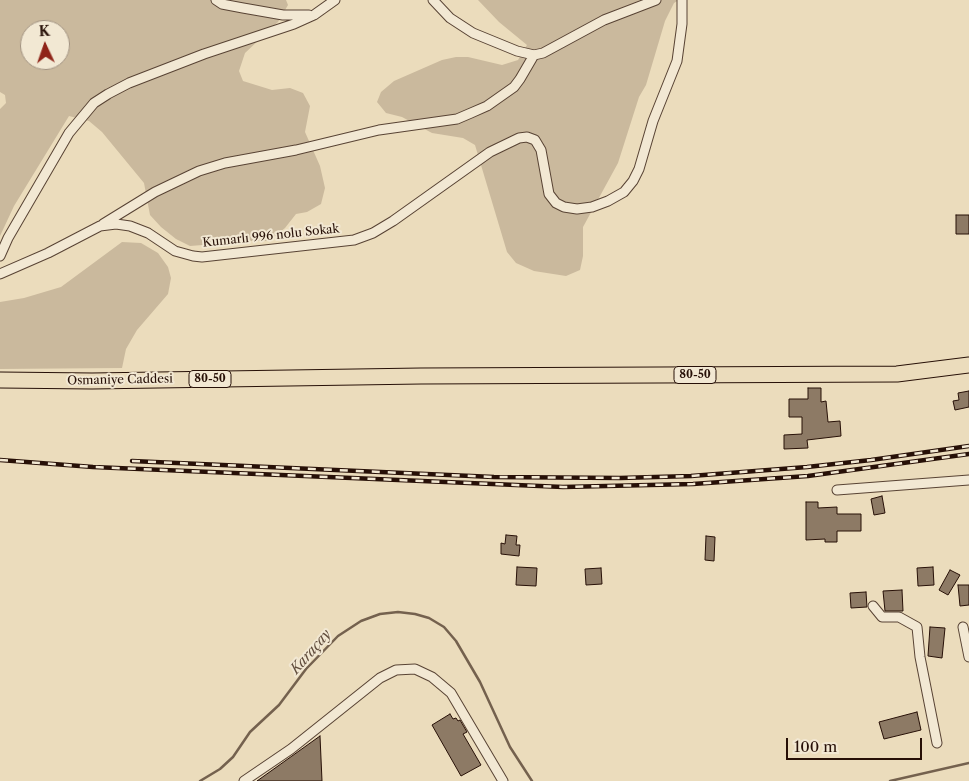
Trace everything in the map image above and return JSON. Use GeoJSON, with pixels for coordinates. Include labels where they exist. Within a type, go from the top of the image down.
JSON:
{"type":"FeatureCollection","features":[{"type":"Feature","properties":{"kind":"highway","name":"Osmaniye Caddesi"},"geometry":{"type":"LineString","coordinates":[[0,381],[421,376],[896,374],[969,365]]}},
{"type":"Feature","properties":{"kind":"highway"},"geometry":{"type":"LineString","coordinates":[[0,381],[107,386],[875,381],[969,373]]}},
{"type":"Feature","properties":{"kind":"street"},"geometry":{"type":"LineString","coordinates":[[216,0],[222,4],[283,15],[314,15]]}},
{"type":"Feature","properties":{"kind":"street"},"geometry":{"type":"LineString","coordinates":[[0,256],[8,238],[69,134],[94,103],[129,83],[204,54],[294,24],[314,15],[335,0]]}},
{"type":"Feature","properties":{"kind":"street"},"geometry":{"type":"LineString","coordinates":[[433,0],[450,18],[473,33],[517,51],[534,55],[543,53],[604,20],[656,0]]}},
{"type":"Feature","properties":{"kind":"street","name":"Kumarlı 996 nolu Sokak"},"geometry":{"type":"LineString","coordinates":[[0,274],[48,253],[100,226],[116,224],[130,226],[148,233],[175,251],[202,257],[354,240],[373,233],[490,152],[519,138],[527,137],[534,140],[541,150],[549,194],[556,203],[564,207],[577,209],[592,207],[624,192],[640,169],[656,114],[677,61],[682,24],[682,0]]}},
{"type":"Feature","properties":{"kind":"street"},"geometry":{"type":"LineString","coordinates":[[100,226],[155,192],[199,171],[225,163],[296,150],[379,130],[464,116],[504,96],[520,79],[534,55]]}},
{"type":"Feature","properties":{"kind":"street"},"geometry":{"type":"LineString","coordinates":[[837,490],[969,480]]}},
{"type":"Feature","properties":{"kind":"street"},"geometry":{"type":"LineString","coordinates":[[873,606],[882,617],[899,617],[916,627],[937,743]]}},
{"type":"Feature","properties":{"kind":"street"},"geometry":{"type":"LineString","coordinates":[[963,627],[969,657]]}},
{"type":"Feature","properties":{"kind":"street"},"geometry":{"type":"LineString","coordinates":[[244,781],[291,750],[380,678],[396,670],[415,669],[432,677],[451,693],[503,781]]}},
{"type":"Feature","properties":{"kind":"shaded area"},"geometry":{"type":"Polygon","coordinates":[[[0,0],[286,0],[288,5],[278,22],[245,53],[239,71],[243,81],[272,90],[290,88],[303,93],[310,106],[305,132],[320,166],[325,188],[321,204],[307,212],[296,214],[285,228],[269,241],[190,246],[176,239],[150,215],[144,183],[102,132],[89,121],[69,116],[14,206],[0,236],[0,109],[6,103],[5,95],[0,92],[0,0]]]}},
{"type":"Feature","properties":{"kind":"shaded area"},"geometry":{"type":"Polygon","coordinates":[[[478,0],[679,0],[674,3],[665,21],[646,85],[639,97],[618,163],[583,227],[583,256],[580,270],[566,276],[534,271],[516,263],[507,252],[475,145],[463,138],[432,133],[402,117],[386,113],[377,102],[381,92],[394,81],[442,60],[468,57],[502,65],[518,60],[527,45],[499,22],[478,0]]]}},
{"type":"Feature","properties":{"kind":"shaded area"},"geometry":{"type":"Polygon","coordinates":[[[122,242],[141,243],[158,253],[168,267],[171,278],[168,294],[137,330],[126,349],[122,368],[0,369],[0,302],[24,298],[61,287],[122,242]]]}},
{"type":"Feature","properties":{"kind":"building"},"geometry":{"type":"Polygon","coordinates":[[[956,215],[969,215],[969,234],[956,234],[956,215]]]}},
{"type":"Feature","properties":{"kind":"building"},"geometry":{"type":"Polygon","coordinates":[[[808,388],[821,388],[821,402],[826,401],[828,422],[840,421],[841,436],[807,440],[808,448],[784,449],[784,435],[802,434],[802,417],[789,417],[789,399],[808,399],[808,388]]]}},
{"type":"Feature","properties":{"kind":"building"},"geometry":{"type":"Polygon","coordinates":[[[969,391],[969,407],[955,410],[953,401],[959,400],[958,393],[969,391]]]}},
{"type":"Feature","properties":{"kind":"building"},"geometry":{"type":"Polygon","coordinates":[[[882,496],[885,513],[874,515],[871,499],[882,496]]]}},
{"type":"Feature","properties":{"kind":"building"},"geometry":{"type":"Polygon","coordinates":[[[806,502],[818,502],[818,508],[837,507],[837,514],[861,514],[861,531],[837,531],[837,542],[825,542],[825,539],[806,540],[806,502]]]}},
{"type":"Feature","properties":{"kind":"building"},"geometry":{"type":"Polygon","coordinates":[[[506,535],[517,536],[516,545],[520,545],[519,556],[501,554],[501,543],[505,544],[506,535]]]}},
{"type":"Feature","properties":{"kind":"building"},"geometry":{"type":"Polygon","coordinates":[[[706,536],[715,537],[714,561],[705,560],[706,536]]]}},
{"type":"Feature","properties":{"kind":"building"},"geometry":{"type":"Polygon","coordinates":[[[517,567],[537,568],[536,586],[516,585],[517,567]]]}},
{"type":"Feature","properties":{"kind":"building"},"geometry":{"type":"Polygon","coordinates":[[[933,567],[934,585],[918,586],[917,568],[933,567]]]}},
{"type":"Feature","properties":{"kind":"building"},"geometry":{"type":"Polygon","coordinates":[[[601,568],[602,584],[586,585],[585,569],[601,568]]]}},
{"type":"Feature","properties":{"kind":"building"},"geometry":{"type":"Polygon","coordinates":[[[950,570],[960,575],[948,595],[939,590],[950,570]]]}},
{"type":"Feature","properties":{"kind":"building"},"geometry":{"type":"Polygon","coordinates":[[[958,585],[969,585],[969,605],[960,606],[958,585]]]}},
{"type":"Feature","properties":{"kind":"building"},"geometry":{"type":"Polygon","coordinates":[[[902,590],[903,611],[885,611],[883,591],[902,590]]]}},
{"type":"Feature","properties":{"kind":"building"},"geometry":{"type":"Polygon","coordinates":[[[866,592],[867,607],[851,608],[850,593],[866,592]]]}},
{"type":"Feature","properties":{"kind":"building"},"geometry":{"type":"Polygon","coordinates":[[[930,627],[945,628],[942,658],[928,656],[930,627]]]}},
{"type":"Feature","properties":{"kind":"building"},"geometry":{"type":"Polygon","coordinates":[[[917,712],[921,730],[884,739],[879,722],[917,712]]]}},
{"type":"Feature","properties":{"kind":"building"},"geometry":{"type":"Polygon","coordinates":[[[450,714],[453,719],[460,720],[467,732],[463,734],[481,765],[461,776],[432,725],[450,714]]]}},
{"type":"Feature","properties":{"kind":"building"},"geometry":{"type":"Polygon","coordinates":[[[320,736],[322,781],[257,781],[320,736]]]}},
{"type":"Feature","properties":{"kind":"waterway","name":"Karaçay"},"geometry":{"type":"LineString","coordinates":[[200,781],[220,769],[233,757],[250,732],[279,705],[306,669],[338,636],[361,621],[380,614],[398,612],[429,618],[444,627],[456,641],[480,682],[510,747],[532,781]]}},
{"type":"Feature","properties":{"kind":"waterway","name":"Karaçay"},"geometry":{"type":"LineString","coordinates":[[890,781],[969,763]]}},
{"type":"Feature","properties":{"kind":"railway"},"geometry":{"type":"LineString","coordinates":[[132,461],[494,477],[620,478],[691,476],[807,467],[969,446]]}},
{"type":"Feature","properties":{"kind":"railway"},"geometry":{"type":"LineString","coordinates":[[0,460],[93,467],[563,487],[693,484],[808,476],[969,454]]}}]}
